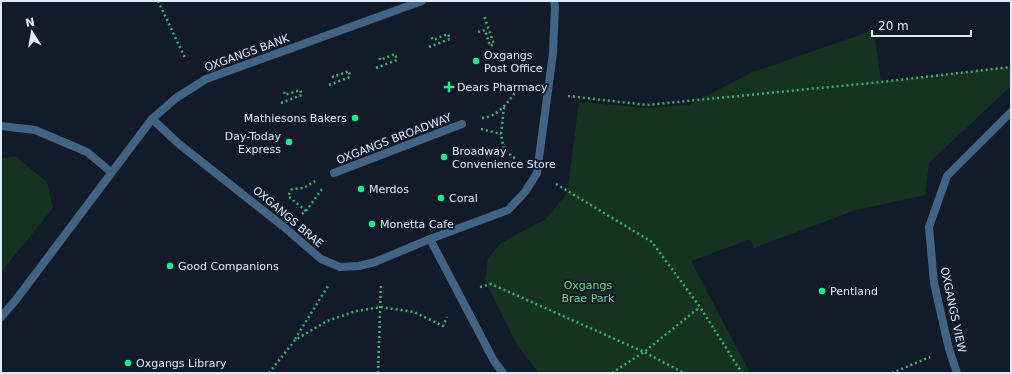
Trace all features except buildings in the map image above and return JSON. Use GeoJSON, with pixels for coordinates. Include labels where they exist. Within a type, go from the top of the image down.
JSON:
{"type":"FeatureCollection","features":[{"type":"Feature","properties":{"kind":"street","name":"OXGANGS BANK"},"geometry":{"type":"LineString","coordinates":[[1,317],[15,301],[152,119],[176,98],[206,79],[400,5],[422,1]]}},
{"type":"Feature","properties":{"kind":"street","name":"OXGANGS BRAE"},"geometry":{"type":"LineString","coordinates":[[152,119],[179,144],[284,227],[321,259],[340,267],[359,266],[375,262],[430,239],[508,210],[525,192],[537,172],[553,53],[554,1]]}},
{"type":"Feature","properties":{"kind":"street","name":"OXGANGS VIEW"},"geometry":{"type":"LineString","coordinates":[[957,373],[949,349],[934,283],[929,227],[947,176],[1011,112]]}},
{"type":"Feature","properties":{"kind":"street","name":"OXGANGS BROADWAY"},"geometry":{"type":"LineString","coordinates":[[334,173],[462,124]]}},
{"type":"Feature","properties":{"kind":"street"},"geometry":{"type":"LineString","coordinates":[[1,125],[35,130],[87,152],[111,172]]}},
{"type":"Feature","properties":{"kind":"street"},"geometry":{"type":"LineString","coordinates":[[430,239],[494,361],[503,373]]}},
{"type":"Feature","properties":{"kind":"path"},"geometry":{"type":"LineString","coordinates":[[158,1],[185,58]]}},
{"type":"Feature","properties":{"kind":"path"},"geometry":{"type":"LineString","coordinates":[[478,32],[485,30],[490,46],[494,44],[484,16]]}},
{"type":"Feature","properties":{"kind":"path"},"geometry":{"type":"LineString","coordinates":[[429,47],[450,39],[448,34],[433,40],[432,36]]}},
{"type":"Feature","properties":{"kind":"path"},"geometry":{"type":"LineString","coordinates":[[376,68],[397,60],[395,54],[380,60],[379,55]]}},
{"type":"Feature","properties":{"kind":"path"},"geometry":{"type":"LineString","coordinates":[[462,124],[466,118],[488,118],[504,107],[517,90],[647,105],[881,82],[1011,67]]}},
{"type":"Feature","properties":{"kind":"path"},"geometry":{"type":"LineString","coordinates":[[329,85],[350,77],[349,71],[333,77],[332,73]]}},
{"type":"Feature","properties":{"kind":"path"},"geometry":{"type":"LineString","coordinates":[[281,103],[302,95],[300,90],[285,95],[284,91]]}},
{"type":"Feature","properties":{"kind":"path"},"geometry":{"type":"LineString","coordinates":[[504,107],[501,134],[504,150],[537,172],[652,242],[700,307],[742,373]]}},
{"type":"Feature","properties":{"kind":"path"},"geometry":{"type":"LineString","coordinates":[[284,227],[306,211],[334,173],[324,169],[316,180],[304,188],[292,189],[288,196],[306,211]]}},
{"type":"Feature","properties":{"kind":"path"},"geometry":{"type":"LineString","coordinates":[[375,262],[381,281],[378,373]]}},
{"type":"Feature","properties":{"kind":"path"},"geometry":{"type":"LineString","coordinates":[[269,373],[295,340],[340,267]]}},
{"type":"Feature","properties":{"kind":"path"},"geometry":{"type":"LineString","coordinates":[[295,340],[334,319],[356,311],[381,308],[414,312],[443,326],[458,293],[491,284],[644,352],[684,373]]}},
{"type":"Feature","properties":{"kind":"path"},"geometry":{"type":"LineString","coordinates":[[612,373],[644,352],[700,307]]}},
{"type":"Feature","properties":{"kind":"path"},"geometry":{"type":"LineString","coordinates":[[892,373],[949,349]]}},
{"type":"Feature","properties":{"kind":"green space","name":"Oxgangs Brae Park"},"geometry":{"type":"Polygon","coordinates":[[[874,30],[881,82],[1011,67],[1011,86],[929,163],[925,195],[856,210],[754,248],[750,239],[691,261],[750,373],[539,373],[517,345],[485,280],[488,258],[501,243],[546,219],[567,193],[579,102],[647,108],[689,105],[753,72],[874,30]]]}},
{"type":"Feature","properties":{"kind":"green space"},"geometry":{"type":"Polygon","coordinates":[[[15,156],[47,182],[53,208],[1,272],[1,159],[15,156]]]}},
{"type":"Feature","properties":{"kind":"place","name":"Oxgangs Post Office"},"geometry":{"type":"Point","coordinates":[476,61]}},
{"type":"Feature","properties":{"kind":"place","name":"Dears Pharmacy"},"geometry":{"type":"Point","coordinates":[449,87]}},
{"type":"Feature","properties":{"kind":"place","name":"Mathiesons Bakers"},"geometry":{"type":"Point","coordinates":[355,118]}},
{"type":"Feature","properties":{"kind":"place","name":"Day-Today Express"},"geometry":{"type":"Point","coordinates":[289,142]}},
{"type":"Feature","properties":{"kind":"place","name":"Broadway Convenience Store"},"geometry":{"type":"Point","coordinates":[444,157]}},
{"type":"Feature","properties":{"kind":"place","name":"Merdos"},"geometry":{"type":"Point","coordinates":[361,189]}},
{"type":"Feature","properties":{"kind":"place","name":"Coral"},"geometry":{"type":"Point","coordinates":[441,198]}},
{"type":"Feature","properties":{"kind":"place","name":"Monetta Cafe"},"geometry":{"type":"Point","coordinates":[372,224]}},
{"type":"Feature","properties":{"kind":"place","name":"Good Companions"},"geometry":{"type":"Point","coordinates":[170,266]}},
{"type":"Feature","properties":{"kind":"place","name":"Pentland"},"geometry":{"type":"Point","coordinates":[822,291]}},
{"type":"Feature","properties":{"kind":"place","name":"Oxgangs Library"},"geometry":{"type":"Point","coordinates":[128,363]}}]}
